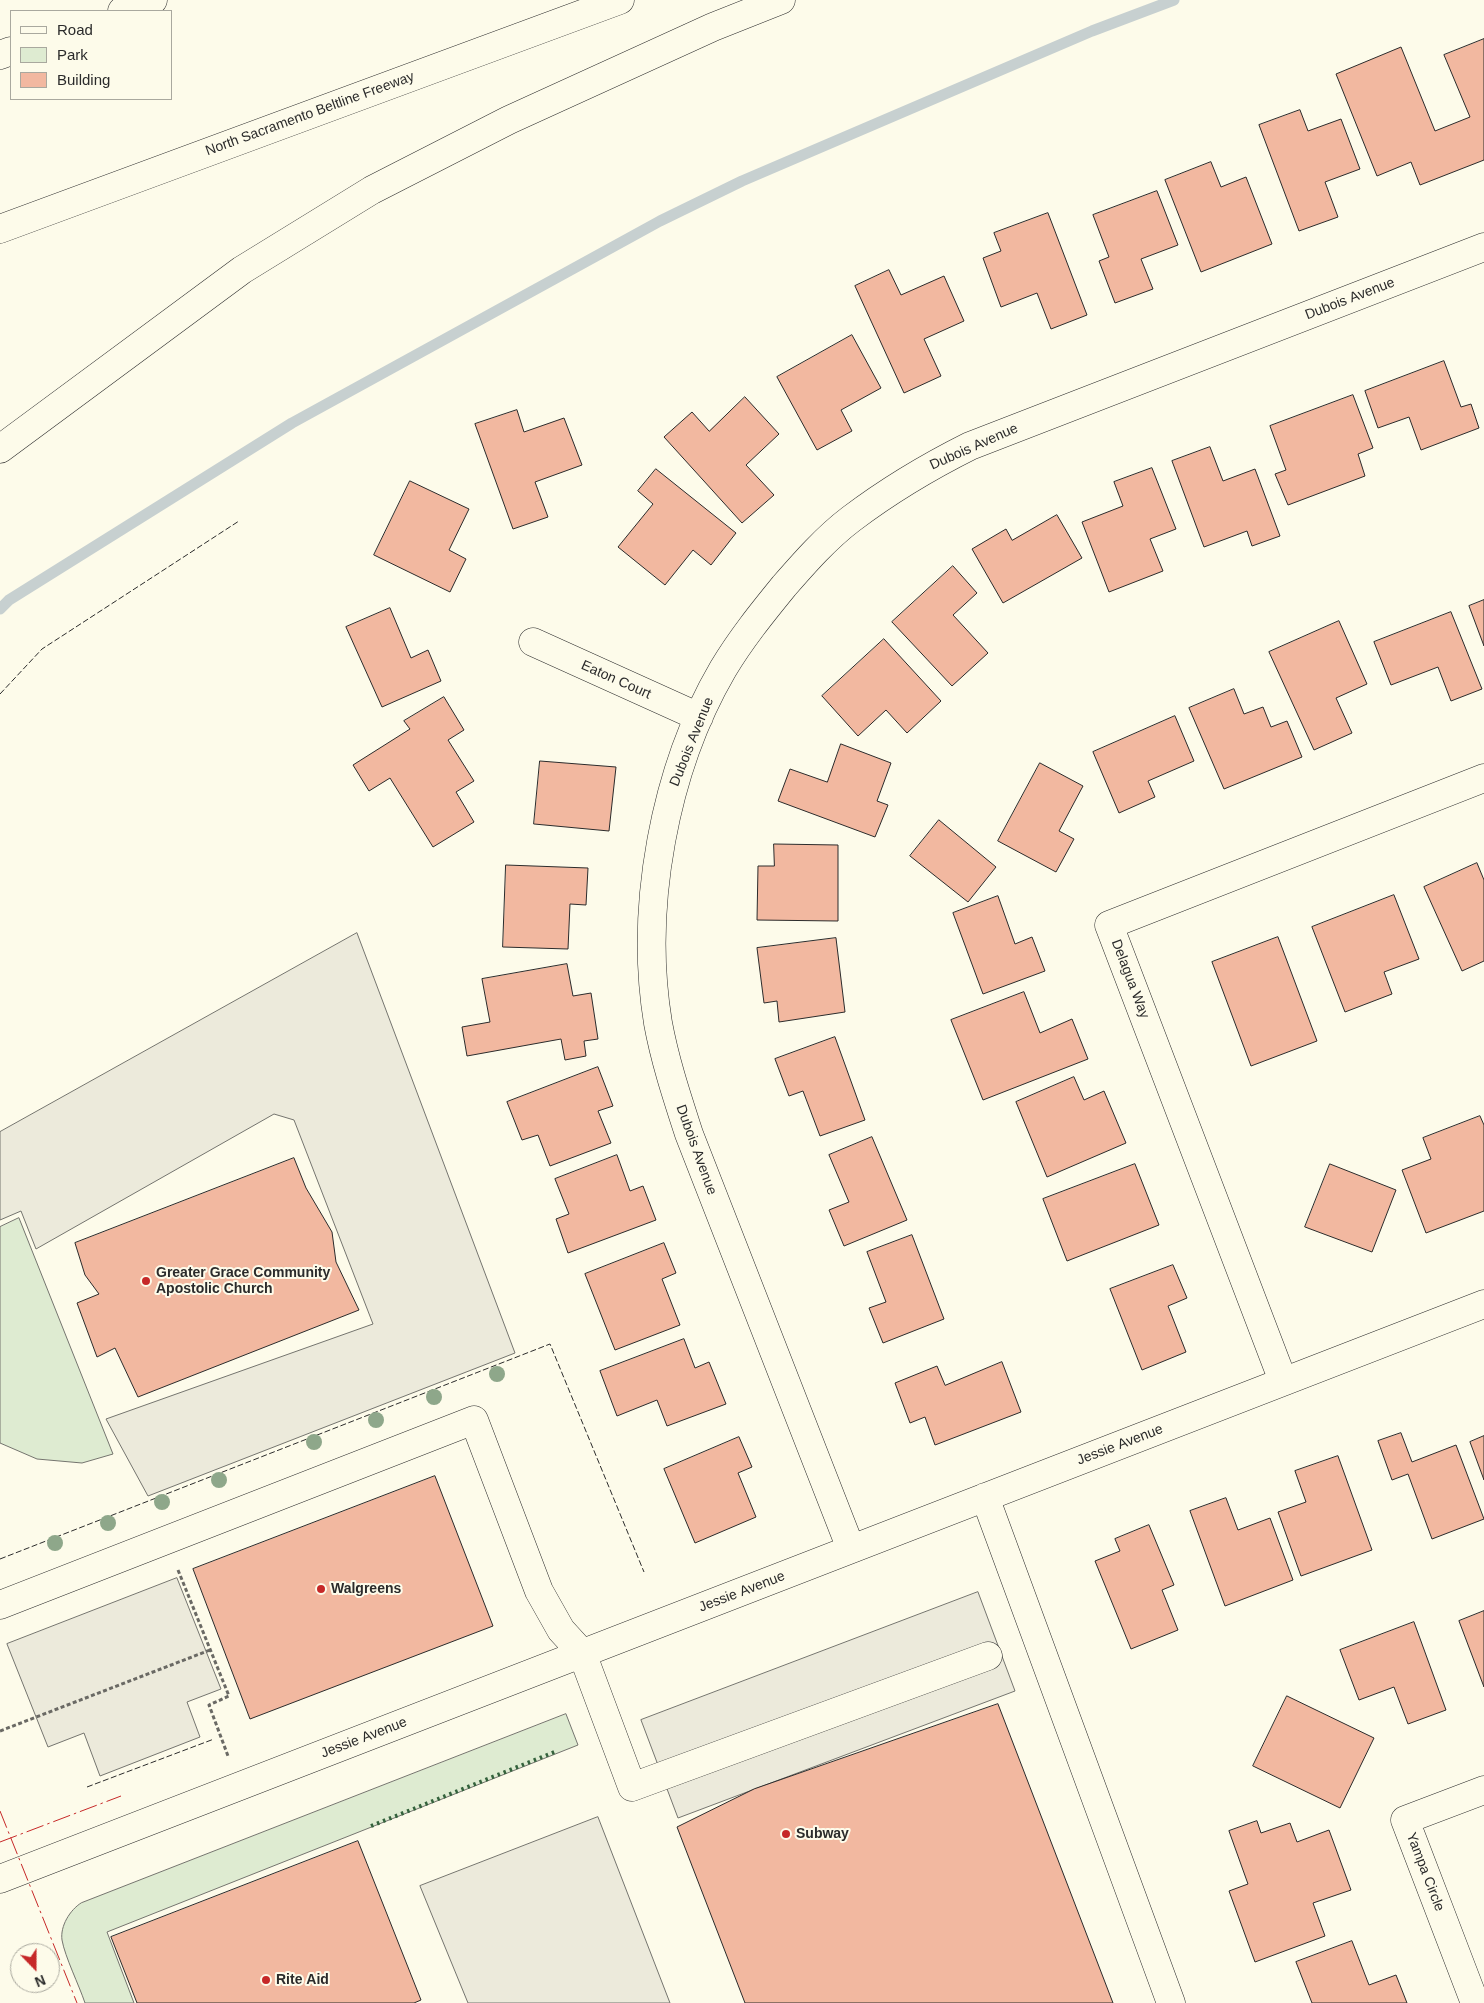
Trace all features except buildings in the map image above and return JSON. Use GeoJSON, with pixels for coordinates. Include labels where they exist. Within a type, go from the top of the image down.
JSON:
{"type":"FeatureCollection","features":[{"type":"Feature","properties":{"kind":"main road"},"geometry":{"type":"LineString","coordinates":[[125,10],[153,0]]}},
{"type":"Feature","properties":{"kind":"main road","name":"North Sacramento Beltline Freeway"},"geometry":{"type":"LineString","coordinates":[[0,229],[620,0]]}},
{"type":"Feature","properties":{"kind":"main road"},"geometry":{"type":"LineString","coordinates":[[5,447],[242,270],[372,190],[526,112],[712,27],[781,0]]}},
{"type":"Feature","properties":{"kind":"main road","name":"Dubois Avenue"},"geometry":{"type":"LineString","coordinates":[[851,1549],[689,1134],[670,1077],[658,1022],[652,966],[654,881],[670,798],[699,717],[723,669],[754,622],[808,558],[850,520],[920,472],[970,446],[1484,247]]}},
{"type":"Feature","properties":{"kind":"main road","name":"Eaton Court"},"geometry":{"type":"LineString","coordinates":[[533,642],[699,717]]}},
{"type":"Feature","properties":{"kind":"main road","name":"Delagua Way"},"geometry":{"type":"LineString","coordinates":[[1283,1381],[1109,925],[1484,778]]}},
{"type":"Feature","properties":{"kind":"main road","name":"Jessie Avenue"},"geometry":{"type":"LineString","coordinates":[[0,1879],[1484,1304]]}},
{"type":"Feature","properties":{"kind":"main road"},"geometry":{"type":"LineString","coordinates":[[0,1605],[474,1420],[539,1591],[561,1630],[582,1654],[632,1787],[988,1656]]}},
{"type":"Feature","properties":{"kind":"main road"},"geometry":{"type":"LineString","coordinates":[[985,1497],[1171,2003]]}},
{"type":"Feature","properties":{"kind":"main road","name":"Yampa Circle"},"geometry":{"type":"LineString","coordinates":[[1475,2003],[1405,1820],[1484,1790]]}},
{"type":"Feature","properties":{"kind":"path"},"geometry":{"type":"LineString","coordinates":[[178,1569],[229,1696],[209,1705],[228,1757]]}},
{"type":"Feature","properties":{"kind":"path"},"geometry":{"type":"LineString","coordinates":[[0,1731],[210,1650]]}},
{"type":"Feature","properties":{"kind":"green space"},"geometry":{"type":"Polygon","coordinates":[[[19,1218],[113,1454],[82,1463],[37,1459],[0,1443],[0,1227],[19,1218]]]}},
{"type":"Feature","properties":{"kind":"green space"},"geometry":{"type":"Polygon","coordinates":[[[566,1714],[578,1745],[107,1932],[134,2003],[85,2003],[62,1940],[64,1924],[73,1910],[81,1903],[566,1714]]]}},
{"type":"Feature","properties":{"kind":"shaded area"},"geometry":{"type":"Polygon","coordinates":[[[357,933],[515,1353],[148,1496],[106,1419],[373,1324],[294,1120],[274,1114],[36,1249],[21,1211],[0,1220],[0,1132],[357,933]]]}},
{"type":"Feature","properties":{"kind":"shaded area"},"geometry":{"type":"Polygon","coordinates":[[[177,1578],[221,1689],[187,1702],[200,1737],[100,1776],[84,1733],[48,1747],[7,1644],[177,1578]]]}},
{"type":"Feature","properties":{"kind":"shaded area"},"geometry":{"type":"Polygon","coordinates":[[[978,1592],[1015,1691],[678,1818],[641,1720],[978,1592]]]}},
{"type":"Feature","properties":{"kind":"shaded area"},"geometry":{"type":"Polygon","coordinates":[[[598,1817],[670,2003],[468,2003],[420,1886],[598,1817]]]}},
{"type":"Feature","properties":{"kind":"waterway"},"geometry":{"type":"LineString","coordinates":[[0,609],[9,600],[292,423],[660,221],[742,181],[1092,31],[1174,0]]}},
{"type":"Feature","properties":{"kind":"hedge"},"geometry":{"type":"LineString","coordinates":[[371,1826],[557,1751]]}},
{"type":"Feature","properties":{"kind":"fence"},"geometry":{"type":"LineString","coordinates":[[0,694],[42,649],[239,521]]}},
{"type":"Feature","properties":{"kind":"fence"},"geometry":{"type":"LineString","coordinates":[[0,1559],[550,1344],[644,1572]]}},
{"type":"Feature","properties":{"kind":"fence"},"geometry":{"type":"LineString","coordinates":[[87,1787],[214,1739]]}},
{"type":"Feature","properties":{"kind":"power"},"geometry":{"type":"LineString","coordinates":[[0,1842],[121,1796]]}},
{"type":"Feature","properties":{"kind":"power"},"geometry":{"type":"LineString","coordinates":[[0,1811],[77,2003]]}},
{"type":"Feature","properties":{"kind":"place","name":"Greater Grace Community Apostolic Church"},"geometry":{"type":"Point","coordinates":[146,1281]}},
{"type":"Feature","properties":{"kind":"place","name":"Walgreens"},"geometry":{"type":"Point","coordinates":[321,1589]}},
{"type":"Feature","properties":{"kind":"place","name":"Subway"},"geometry":{"type":"Point","coordinates":[786,1834]}},
{"type":"Feature","properties":{"kind":"place","name":"Rite Aid"},"geometry":{"type":"Point","coordinates":[266,1980]}}]}
